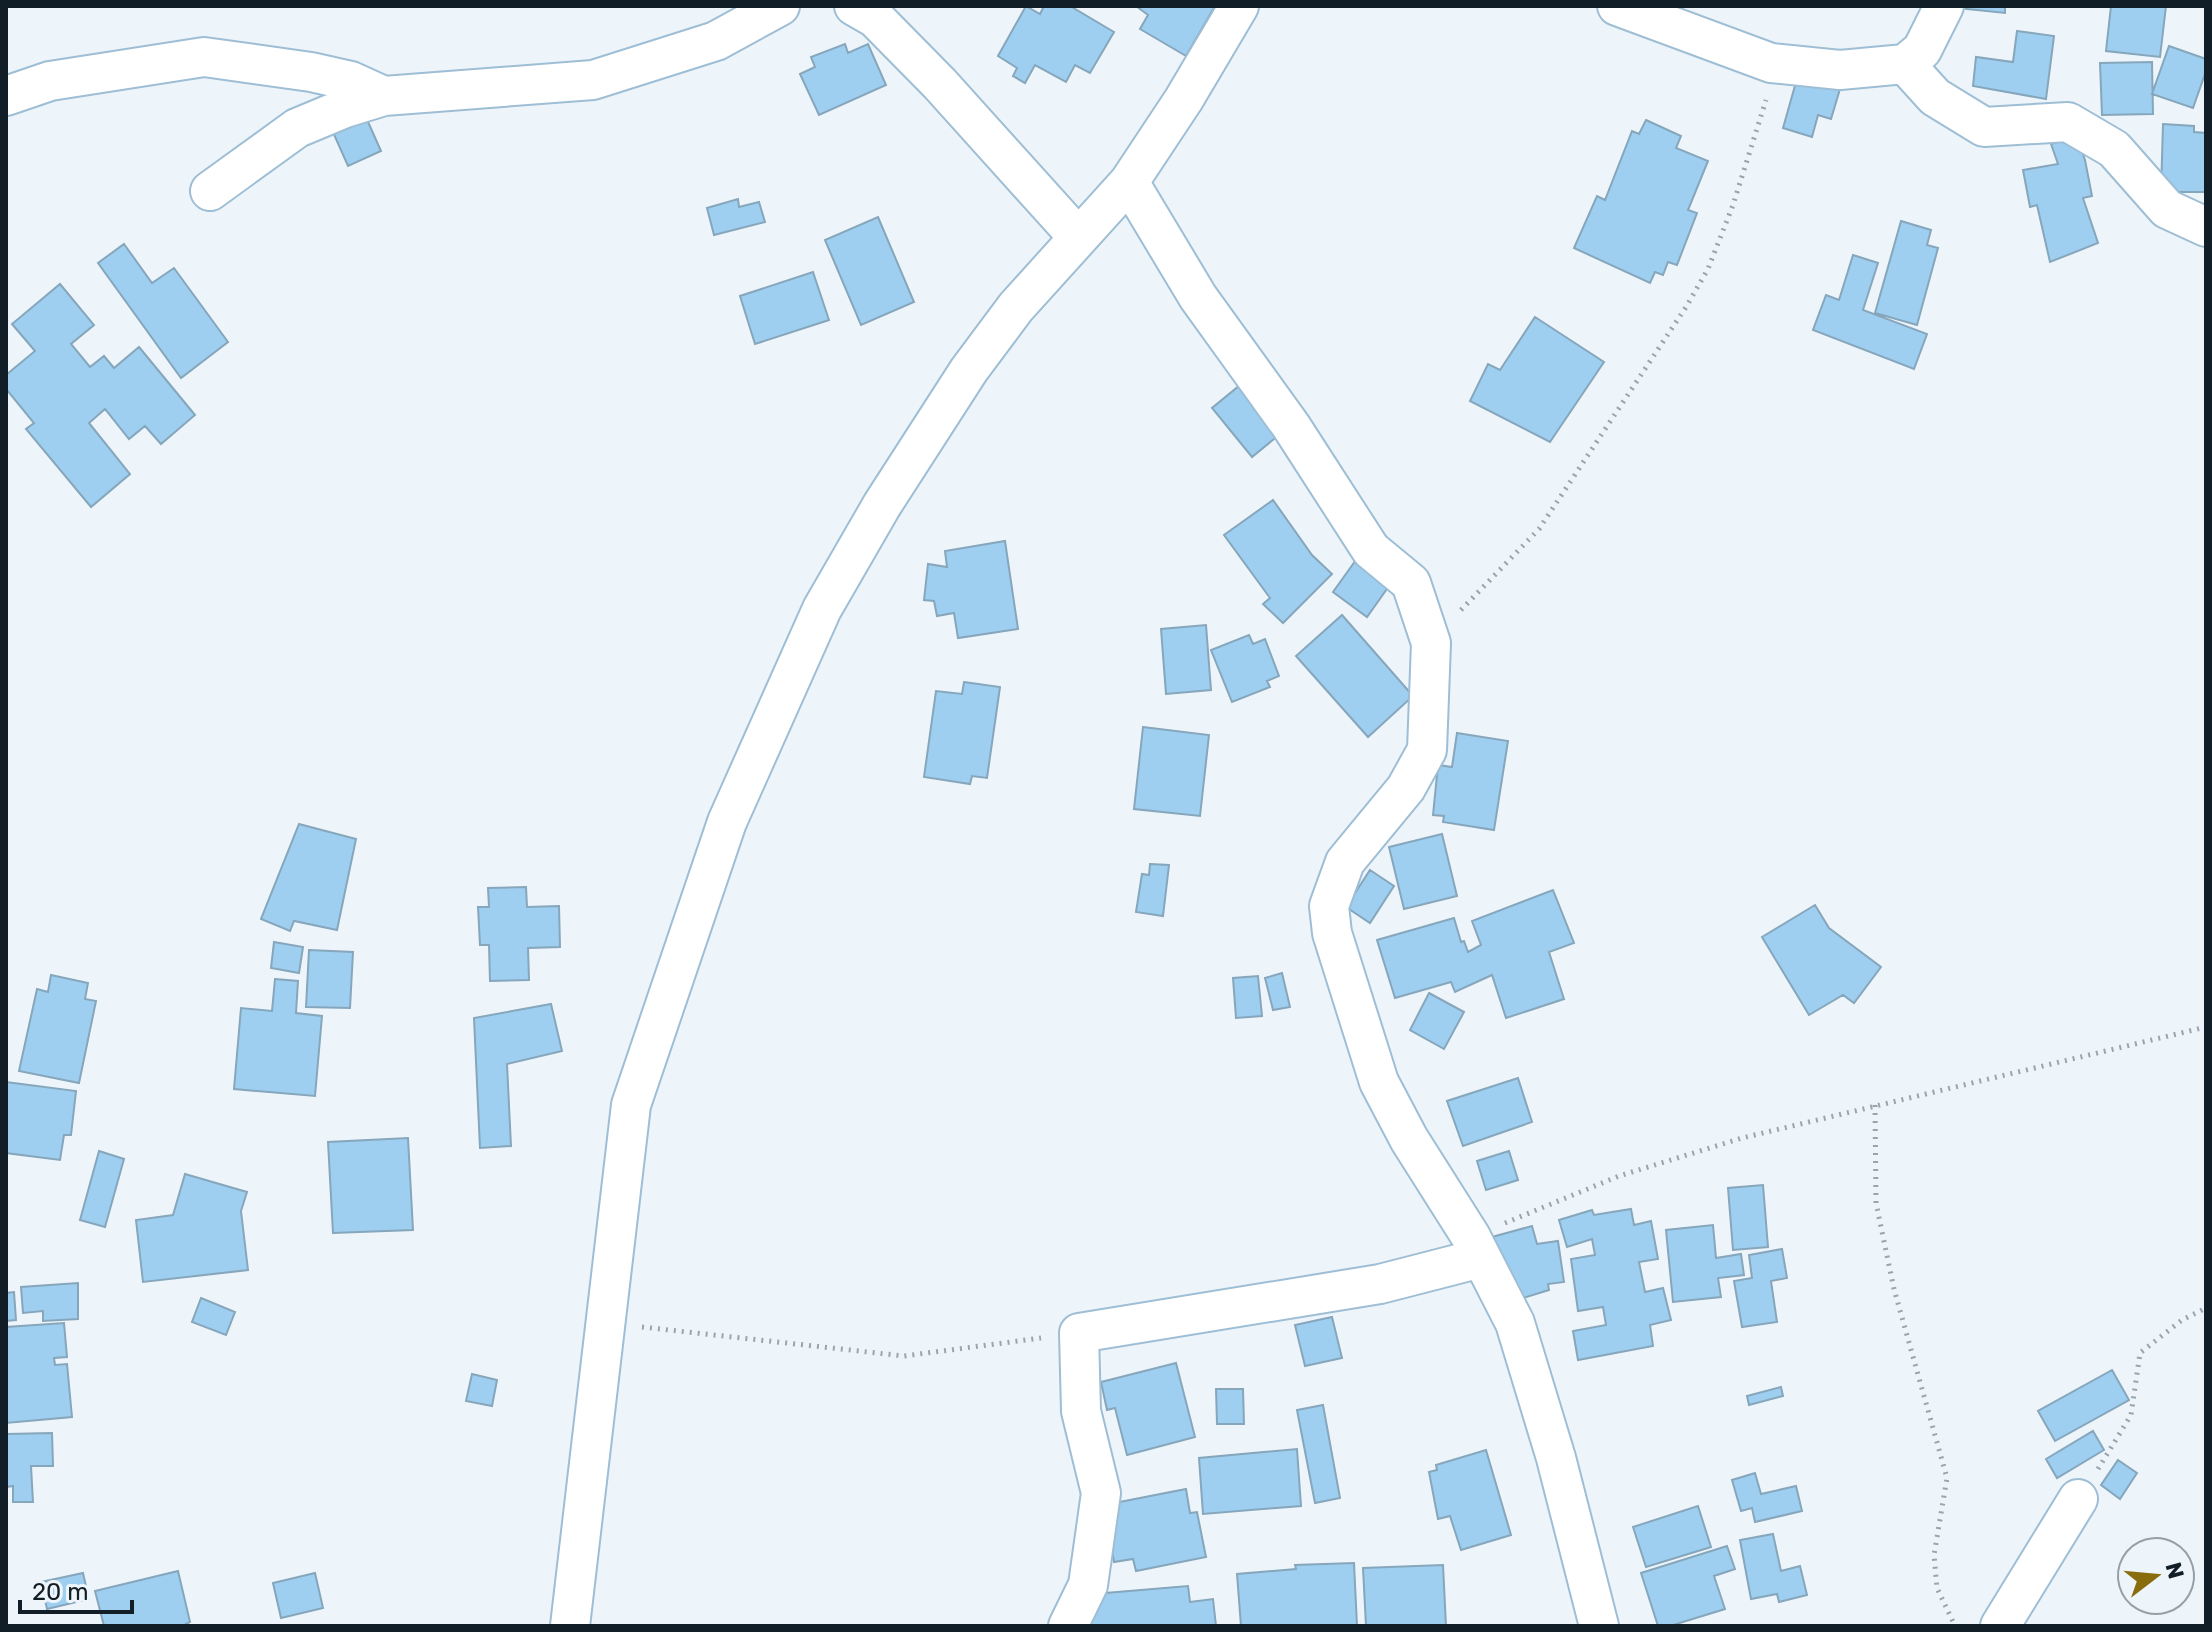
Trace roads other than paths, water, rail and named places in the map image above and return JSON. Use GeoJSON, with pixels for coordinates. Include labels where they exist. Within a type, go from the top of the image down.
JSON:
{"type":"FeatureCollection","features":[{"type":"Feature","properties":{"kind":"street"},"geometry":{"type":"LineString","coordinates":[[210,191],[297,128],[345,108],[384,96],[593,80],[716,41],[780,6]]}},
{"type":"Feature","properties":{"kind":"street"},"geometry":{"type":"LineString","coordinates":[[854,6],[875,18],[940,84],[1077,236]]}},
{"type":"Feature","properties":{"kind":"street"},"geometry":{"type":"LineString","coordinates":[[570,1626],[631,1105],[727,822],[822,609],[882,505],[969,370],[1077,236],[1129,182],[1184,99],[1239,6]]}},
{"type":"Feature","properties":{"kind":"street"},"geometry":{"type":"LineString","coordinates":[[1617,6],[1771,63],[1840,70],[1905,64],[1922,50],[1944,6]]}},
{"type":"Feature","properties":{"kind":"street"},"geometry":{"type":"LineString","coordinates":[[6,96],[65,78],[204,57],[311,72],[351,81],[384,96]]}},
{"type":"Feature","properties":{"kind":"street"},"geometry":{"type":"LineString","coordinates":[[1905,64],[1935,97],[1984,127],[2068,122],[2114,149],[2167,209],[2206,227]]}},
{"type":"Feature","properties":{"kind":"street"},"geometry":{"type":"LineString","coordinates":[[1129,182],[1198,297],[1291,426],[1371,550],[1411,583],[1431,643],[1427,750],[1406,788],[1345,862],[1329,906],[1340,966],[1379,1082],[1409,1139],[1476,1248],[1515,1323],[1556,1458],[1599,1626]]}},
{"type":"Feature","properties":{"kind":"street"},"geometry":{"type":"LineString","coordinates":[[1068,1626],[1088,1585],[1101,1493],[1081,1411],[1079,1333],[1380,1284],[1476,1248]]}},
{"type":"Feature","properties":{"kind":"street"},"geometry":{"type":"LineString","coordinates":[[2000,1626],[2078,1499]]}}]}
